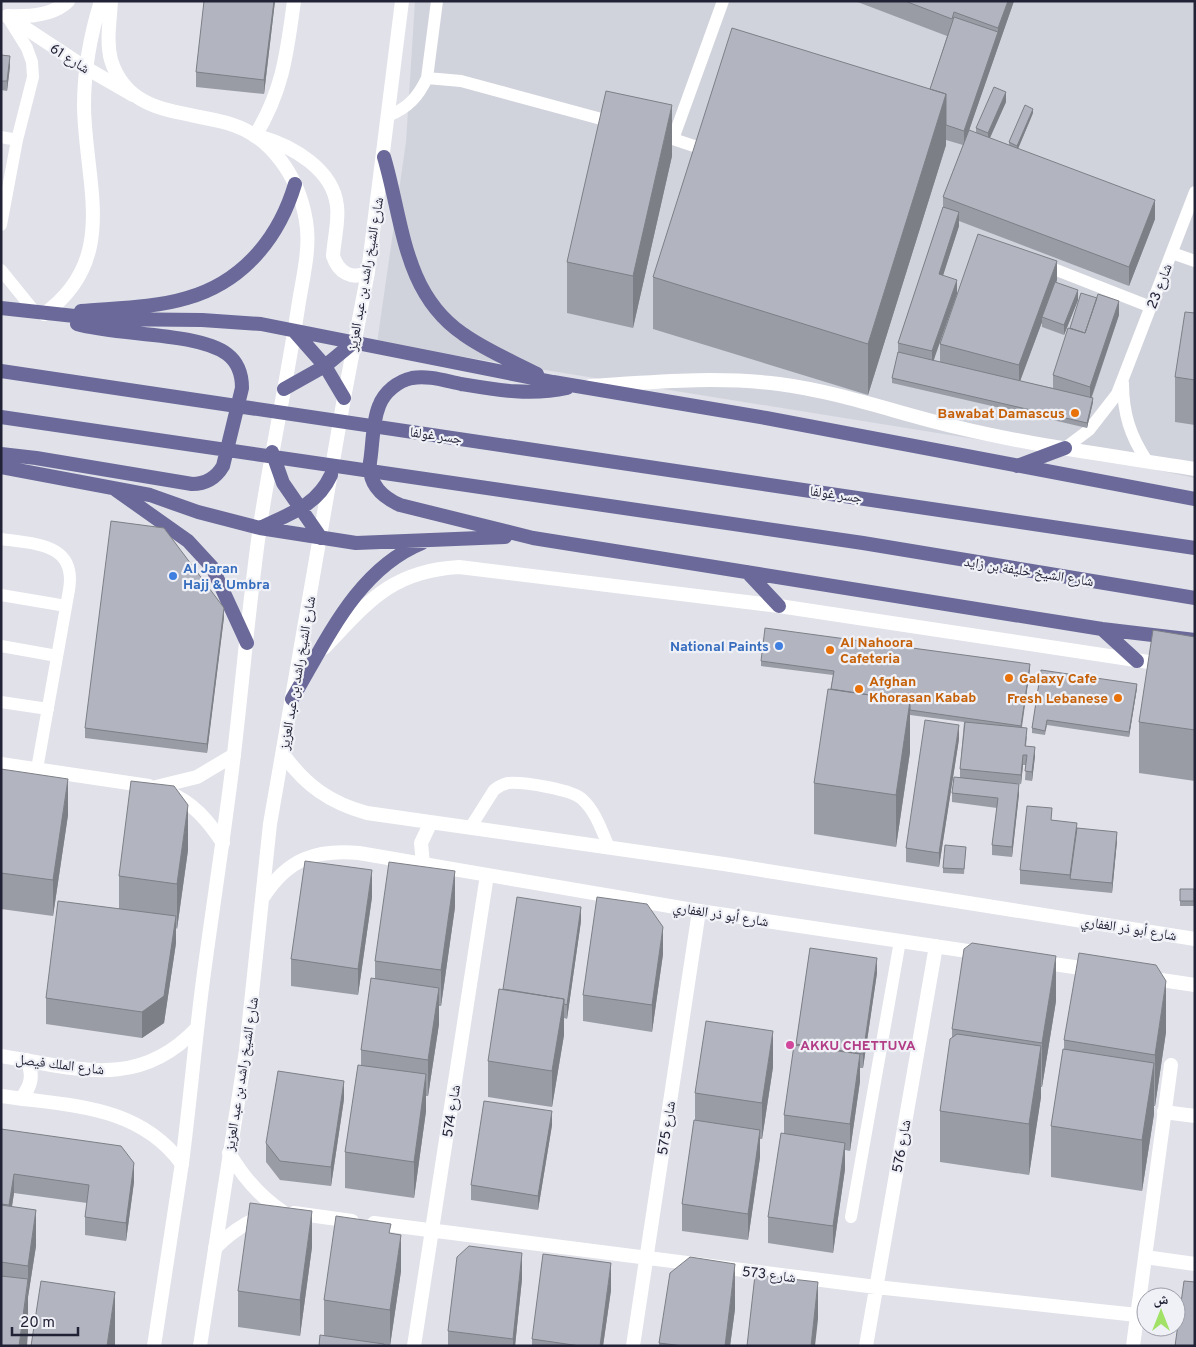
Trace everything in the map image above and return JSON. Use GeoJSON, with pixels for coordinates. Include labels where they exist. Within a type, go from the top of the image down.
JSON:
{"type":"FeatureCollection","features":[{"type":"Feature","properties":{"kind":"main road"},"geometry":{"type":"LineString","coordinates":[[384,157],[394,188],[407,253],[419,285],[427,299],[463,335],[553,382]]}},
{"type":"Feature","properties":{"kind":"main road"},"geometry":{"type":"LineString","coordinates":[[43,313],[166,303],[206,292],[224,282],[256,257],[269,240],[285,212],[295,184]]}},
{"type":"Feature","properties":{"kind":"main road"},"geometry":{"type":"LineString","coordinates":[[1,308],[102,319],[235,321],[354,342],[553,382],[766,418],[1195,499]]}},
{"type":"Feature","properties":{"kind":"main road"},"geometry":{"type":"LineString","coordinates":[[1,454],[192,484],[199,484],[214,478],[223,466],[242,388],[239,369],[227,354],[196,342],[99,329],[43,313]]}},
{"type":"Feature","properties":{"kind":"main road"},"geometry":{"type":"LineString","coordinates":[[295,332],[325,366],[344,398]]}},
{"type":"Feature","properties":{"kind":"main road"},"geometry":{"type":"LineString","coordinates":[[284,389],[325,366],[354,342]]}},
{"type":"Feature","properties":{"kind":"main road","name":"جسر غولفا"},"geometry":{"type":"LineString","coordinates":[[1,371],[1195,548]]}},
{"type":"Feature","properties":{"kind":"main road"},"geometry":{"type":"LineString","coordinates":[[575,386],[555,391],[515,392],[413,378],[392,387],[379,405],[369,469],[375,487],[381,494],[400,505],[533,538],[1102,629],[1195,640]]}},
{"type":"Feature","properties":{"kind":"main road","name":"شارع الشيخ خليفة بن زايد"},"geometry":{"type":"LineString","coordinates":[[1,417],[863,543],[1195,598]]}},
{"type":"Feature","properties":{"kind":"main road"},"geometry":{"type":"LineString","coordinates":[[1016,466],[1065,448]]}},
{"type":"Feature","properties":{"kind":"main road"},"geometry":{"type":"LineString","coordinates":[[272,452],[284,483],[321,538]]}},
{"type":"Feature","properties":{"kind":"main road"},"geometry":{"type":"LineString","coordinates":[[1,467],[150,495],[198,512],[260,528],[321,538],[375,544],[465,537],[533,538]]}},
{"type":"Feature","properties":{"kind":"main road"},"geometry":{"type":"LineString","coordinates":[[260,528],[301,508],[320,495],[331,475]]}},
{"type":"Feature","properties":{"kind":"main road"},"geometry":{"type":"LineString","coordinates":[[109,486],[188,541],[212,567],[247,643]]}},
{"type":"Feature","properties":{"kind":"main road"},"geometry":{"type":"LineString","coordinates":[[292,699],[348,605],[363,586],[401,554],[430,540]]}},
{"type":"Feature","properties":{"kind":"main road"},"geometry":{"type":"LineString","coordinates":[[747,572],[779,606]]}},
{"type":"Feature","properties":{"kind":"main road"},"geometry":{"type":"LineString","coordinates":[[1102,629],[1137,661]]}},
{"type":"Feature","properties":{"kind":"street"},"geometry":{"type":"LineString","coordinates":[[4,16],[38,14],[54,10],[68,1]]}},
{"type":"Feature","properties":{"kind":"street"},"geometry":{"type":"LineString","coordinates":[[43,313],[70,292],[80,278],[91,249],[94,220],[84,107],[86,68],[101,1]]}},
{"type":"Feature","properties":{"kind":"street"},"geometry":{"type":"LineString","coordinates":[[111,1],[108,42],[111,58],[116,73],[125,86],[137,96]]}},
{"type":"Feature","properties":{"kind":"street"},"geometry":{"type":"LineString","coordinates":[[255,136],[274,102],[280,84],[294,1]]}},
{"type":"Feature","properties":{"kind":"street","name":"شارع الشيخ راشد بن عبد العزيز"},"geometry":{"type":"LineString","coordinates":[[200,1346],[246,1050],[264,896],[270,824],[344,398],[368,272],[384,157],[402,1]]}},
{"type":"Feature","properties":{"kind":"street","name":"شارع 61"},"geometry":{"type":"LineString","coordinates":[[4,16],[86,68],[165,110],[227,123],[255,136]]}},
{"type":"Feature","properties":{"kind":"street"},"geometry":{"type":"LineString","coordinates":[[154,1346],[182,1164],[196,1028],[223,843],[260,528],[272,452],[295,332],[308,246],[306,221],[295,184],[278,157],[255,136]]}},
{"type":"Feature","properties":{"kind":"street"},"geometry":{"type":"LineString","coordinates":[[255,136],[294,151],[322,173],[331,184],[337,204],[333,248],[335,263],[347,274],[363,275],[368,272]]}},
{"type":"Feature","properties":{"kind":"street"},"geometry":{"type":"LineString","coordinates":[[575,386],[704,380],[778,384],[844,396],[957,427],[1065,448],[1195,469]]}},
{"type":"Feature","properties":{"kind":"street"},"geometry":{"type":"LineString","coordinates":[[319,654],[376,596],[394,583],[415,574],[437,568],[481,568],[779,606],[1195,669]]}},
{"type":"Feature","properties":{"kind":"street","name":"شارع أبو ذر الغفاري"},"geometry":{"type":"LineString","coordinates":[[283,754],[295,771],[310,786],[346,807],[367,813],[610,847],[1195,938]]}},
{"type":"Feature","properties":{"kind":"street"},"geometry":{"type":"LineString","coordinates":[[155,787],[197,778],[234,755]]}},
{"type":"Feature","properties":{"kind":"street"},"geometry":{"type":"LineString","coordinates":[[1,764],[155,787],[176,796],[195,808],[211,824],[223,843]]}},
{"type":"Feature","properties":{"kind":"street"},"geometry":{"type":"LineString","coordinates":[[423,864],[421,843],[431,822]]}},
{"type":"Feature","properties":{"kind":"street","name":"شارع أبو ذر الغفاري"},"geometry":{"type":"LineString","coordinates":[[264,896],[276,877],[294,864],[314,855],[336,851],[359,853],[699,911],[994,955]]}},
{"type":"Feature","properties":{"kind":"street","name":"شارع 574"},"geometry":{"type":"LineString","coordinates":[[414,1346],[487,875]]}},
{"type":"Feature","properties":{"kind":"street","name":"شارع 575"},"geometry":{"type":"LineString","coordinates":[[633,1346],[699,911]]}},
{"type":"Feature","properties":{"kind":"street","name":"شارع 576"},"geometry":{"type":"LineString","coordinates":[[866,1346],[936,946]]}},
{"type":"Feature","properties":{"kind":"street"},"geometry":{"type":"LineString","coordinates":[[1022,959],[1108,972]]}},
{"type":"Feature","properties":{"kind":"street"},"geometry":{"type":"LineString","coordinates":[[1137,976],[1195,985]]}},
{"type":"Feature","properties":{"kind":"street","name":"شارع الملك فيصل"},"geometry":{"type":"LineString","coordinates":[[1,1056],[93,1070],[131,1069],[168,1054],[183,1043],[196,1028]]}},
{"type":"Feature","properties":{"kind":"street"},"geometry":{"type":"LineString","coordinates":[[21,1099],[31,1084],[32,1076],[27,1060]]}},
{"type":"Feature","properties":{"kind":"street"},"geometry":{"type":"LineString","coordinates":[[1141,1287],[1170,1065]]}},
{"type":"Feature","properties":{"kind":"street"},"geometry":{"type":"LineString","coordinates":[[1,1096],[95,1110],[122,1117],[153,1133],[170,1147],[182,1164]]}},
{"type":"Feature","properties":{"kind":"street"},"geometry":{"type":"LineString","coordinates":[[1164,1112],[1195,1116]]}},
{"type":"Feature","properties":{"kind":"street"},"geometry":{"type":"LineString","coordinates":[[229,1152],[246,1180],[257,1192],[283,1212]]}},
{"type":"Feature","properties":{"kind":"street","name":"شارع 573"},"geometry":{"type":"LineString","coordinates":[[215,1248],[229,1234],[245,1223],[263,1216],[283,1212],[876,1287],[1136,1315]]}},
{"type":"Feature","properties":{"kind":"street"},"geometry":{"type":"LineString","coordinates":[[1145,1257],[1195,1264]]}},
{"type":"Feature","properties":{"kind":"street"},"geometry":{"type":"LineString","coordinates":[[1133,1346],[1136,1327]]}},
{"type":"Feature","properties":{"kind":"lane"},"geometry":{"type":"LineString","coordinates":[[388,116],[398,112],[416,98],[427,78],[437,1]]}},
{"type":"Feature","properties":{"kind":"lane"},"geometry":{"type":"LineString","coordinates":[[673,139],[722,1]]}},
{"type":"Feature","properties":{"kind":"lane"},"geometry":{"type":"LineString","coordinates":[[1,225],[17,140],[33,77],[32,62],[27,48],[4,16]]}},
{"type":"Feature","properties":{"kind":"lane"},"geometry":{"type":"LineString","coordinates":[[427,78],[461,81],[627,126]]}},
{"type":"Feature","properties":{"kind":"lane"},"geometry":{"type":"LineString","coordinates":[[646,132],[703,149]]}},
{"type":"Feature","properties":{"kind":"lane"},"geometry":{"type":"LineString","coordinates":[[1,138],[17,140]]}},
{"type":"Feature","properties":{"kind":"lane","name":"شارع 23"},"geometry":{"type":"LineString","coordinates":[[1065,448],[1100,419],[1123,381],[1195,192]]}},
{"type":"Feature","properties":{"kind":"lane"},"geometry":{"type":"LineString","coordinates":[[1172,253],[1195,260]]}},
{"type":"Feature","properties":{"kind":"lane"},"geometry":{"type":"LineString","coordinates":[[1025,258],[1151,307]]}},
{"type":"Feature","properties":{"kind":"lane"},"geometry":{"type":"LineString","coordinates":[[1,270],[43,313]]}},
{"type":"Feature","properties":{"kind":"lane","name":"شارع 23"},"geometry":{"type":"LineString","coordinates":[[1123,381],[1125,415],[1130,432],[1147,461]]}},
{"type":"Feature","properties":{"kind":"lane"},"geometry":{"type":"LineString","coordinates":[[1,539],[46,546],[64,559],[69,569],[71,580],[37,769]]}},
{"type":"Feature","properties":{"kind":"lane"},"geometry":{"type":"LineString","coordinates":[[1,595],[66,606]]}},
{"type":"Feature","properties":{"kind":"lane"},"geometry":{"type":"LineString","coordinates":[[1,646],[58,656]]}},
{"type":"Feature","properties":{"kind":"lane"},"geometry":{"type":"LineString","coordinates":[[1,702],[48,709]]}},
{"type":"Feature","properties":{"kind":"lane"},"geometry":{"type":"LineString","coordinates":[[470,828],[494,790],[500,786],[512,783],[563,791],[581,798],[593,814],[610,847]]}},
{"type":"Feature","properties":{"kind":"lane"},"geometry":{"type":"LineString","coordinates":[[851,1216],[900,941]]}},
{"type":"Feature","properties":{"kind":"shaded area"},"geometry":{"type":"Polygon","coordinates":[[[415,1],[1195,1],[1195,478],[1118,462],[377,343],[406,142],[415,1]]]}},
{"type":"Feature","properties":{"kind":"building"},"geometry":{"type":"Polygon","coordinates":[[[204,1],[274,1],[264,80],[196,72],[204,1]]]}},
{"type":"Feature","properties":{"kind":"building"},"geometry":{"type":"Polygon","coordinates":[[[905,1],[1008,1],[998,28],[954,12],[952,19],[905,1]]]}},
{"type":"Feature","properties":{"kind":"building"},"geometry":{"type":"Polygon","coordinates":[[[954,17],[998,32],[964,131],[946,125],[946,94],[930,89],[954,17]]]}},
{"type":"Feature","properties":{"kind":"building"},"geometry":{"type":"Polygon","coordinates":[[[732,28],[946,94],[868,344],[653,277],[732,28]]]}},
{"type":"Feature","properties":{"kind":"building"},"geometry":{"type":"Polygon","coordinates":[[[1,55],[10,56],[7,81],[1,81],[1,55]]]}},
{"type":"Feature","properties":{"kind":"building"},"geometry":{"type":"Polygon","coordinates":[[[994,87],[1006,92],[988,133],[976,128],[994,87]]]}},
{"type":"Feature","properties":{"kind":"building"},"geometry":{"type":"Polygon","coordinates":[[[606,91],[672,105],[633,276],[567,262],[606,91]]]}},
{"type":"Feature","properties":{"kind":"building"},"geometry":{"type":"Polygon","coordinates":[[[1025,105],[1033,109],[1017,146],[1009,142],[1025,105]]]}},
{"type":"Feature","properties":{"kind":"building"},"geometry":{"type":"Polygon","coordinates":[[[969,130],[1155,200],[1129,267],[943,197],[969,130]]]}},
{"type":"Feature","properties":{"kind":"building"},"geometry":{"type":"Polygon","coordinates":[[[943,207],[959,212],[939,274],[957,280],[932,351],[898,343],[943,207]]]}},
{"type":"Feature","properties":{"kind":"building"},"geometry":{"type":"Polygon","coordinates":[[[978,234],[1057,261],[1019,365],[940,344],[978,234]]]}},
{"type":"Feature","properties":{"kind":"building"},"geometry":{"type":"Polygon","coordinates":[[[1055,282],[1078,290],[1064,325],[1042,317],[1055,282]]]}},
{"type":"Feature","properties":{"kind":"building"},"geometry":{"type":"Polygon","coordinates":[[[1081,293],[1097,298],[1085,333],[1070,328],[1081,293]]]}},
{"type":"Feature","properties":{"kind":"building"},"geometry":{"type":"Polygon","coordinates":[[[1098,294],[1119,301],[1090,387],[1053,375],[1068,328],[1085,333],[1098,294]]]}},
{"type":"Feature","properties":{"kind":"building"},"geometry":{"type":"Polygon","coordinates":[[[1185,312],[1195,313],[1195,380],[1175,377],[1185,312]]]}},
{"type":"Feature","properties":{"kind":"building"},"geometry":{"type":"Polygon","coordinates":[[[898,352],[1093,398],[1087,423],[892,378],[898,352]]]}},
{"type":"Feature","properties":{"kind":"building"},"geometry":{"type":"Polygon","coordinates":[[[111,521],[164,528],[224,608],[207,744],[85,728],[111,521]]]}},
{"type":"Feature","properties":{"kind":"building"},"geometry":{"type":"Polygon","coordinates":[[[765,628],[1030,664],[1021,726],[910,710],[910,701],[831,689],[834,671],[761,661],[765,628]]]}},
{"type":"Feature","properties":{"kind":"building"},"geometry":{"type":"Polygon","coordinates":[[[1153,630],[1195,637],[1195,730],[1139,722],[1153,630]]]}},
{"type":"Feature","properties":{"kind":"building"},"geometry":{"type":"Polygon","coordinates":[[[1041,670],[1137,684],[1129,732],[1047,720],[1045,731],[1032,728],[1041,670]]]}},
{"type":"Feature","properties":{"kind":"building"},"geometry":{"type":"Polygon","coordinates":[[[828,689],[910,701],[896,795],[814,783],[828,689]]]}},
{"type":"Feature","properties":{"kind":"building"},"geometry":{"type":"Polygon","coordinates":[[[925,720],[959,725],[939,853],[906,848],[925,720]]]}},
{"type":"Feature","properties":{"kind":"building"},"geometry":{"type":"Polygon","coordinates":[[[965,722],[1027,728],[1025,746],[1035,747],[1032,772],[1025,771],[1027,755],[1023,755],[1021,775],[960,769],[965,722]]]}},
{"type":"Feature","properties":{"kind":"building"},"geometry":{"type":"Polygon","coordinates":[[[1,769],[68,779],[53,880],[1,873],[1,769]]]}},
{"type":"Feature","properties":{"kind":"building"},"geometry":{"type":"Polygon","coordinates":[[[954,777],[1019,784],[1012,847],[992,845],[998,798],[952,793],[954,777]]]}},
{"type":"Feature","properties":{"kind":"building"},"geometry":{"type":"Polygon","coordinates":[[[131,781],[174,786],[188,805],[177,884],[119,876],[131,781]]]}},
{"type":"Feature","properties":{"kind":"building"},"geometry":{"type":"Polygon","coordinates":[[[1027,806],[1052,808],[1051,820],[1077,823],[1070,875],[1020,870],[1027,806]]]}},
{"type":"Feature","properties":{"kind":"building"},"geometry":{"type":"Polygon","coordinates":[[[1077,828],[1117,832],[1112,883],[1070,879],[1077,828]]]}},
{"type":"Feature","properties":{"kind":"building"},"geometry":{"type":"Polygon","coordinates":[[[945,845],[966,847],[964,869],[943,868],[945,845]]]}},
{"type":"Feature","properties":{"kind":"building"},"geometry":{"type":"Polygon","coordinates":[[[305,861],[372,870],[358,969],[291,959],[305,861]]]}},
{"type":"Feature","properties":{"kind":"building"},"geometry":{"type":"Polygon","coordinates":[[[389,862],[455,871],[441,970],[375,961],[389,862]]]}},
{"type":"Feature","properties":{"kind":"building"},"geometry":{"type":"Polygon","coordinates":[[[1180,889],[1194,889],[1194,901],[1180,901],[1180,889]]]}},
{"type":"Feature","properties":{"kind":"building"},"geometry":{"type":"Polygon","coordinates":[[[517,897],[581,907],[567,1005],[564,1004],[564,999],[503,989],[517,897]]]}},
{"type":"Feature","properties":{"kind":"building"},"geometry":{"type":"Polygon","coordinates":[[[597,897],[647,904],[663,927],[652,1005],[583,995],[597,897]]]}},
{"type":"Feature","properties":{"kind":"building"},"geometry":{"type":"Polygon","coordinates":[[[58,901],[176,916],[164,996],[142,1012],[46,998],[58,901]]]}},
{"type":"Feature","properties":{"kind":"building"},"geometry":{"type":"Polygon","coordinates":[[[972,943],[1056,956],[1042,1043],[952,1029],[964,949],[972,943]]]}},
{"type":"Feature","properties":{"kind":"building"},"geometry":{"type":"Polygon","coordinates":[[[810,948],[877,958],[863,1054],[796,1044],[810,948]]]}},
{"type":"Feature","properties":{"kind":"building"},"geometry":{"type":"Polygon","coordinates":[[[1079,953],[1156,965],[1166,981],[1155,1055],[1064,1040],[1079,953]]]}},
{"type":"Feature","properties":{"kind":"building"},"geometry":{"type":"Polygon","coordinates":[[[371,978],[439,988],[428,1060],[361,1050],[371,978]]]}},
{"type":"Feature","properties":{"kind":"building"},"geometry":{"type":"Polygon","coordinates":[[[499,989],[564,999],[552,1071],[488,1061],[499,989]]]}},
{"type":"Feature","properties":{"kind":"building"},"geometry":{"type":"Polygon","coordinates":[[[706,1021],[773,1031],[762,1103],[695,1093],[706,1021]]]}},
{"type":"Feature","properties":{"kind":"building"},"geometry":{"type":"Polygon","coordinates":[[[957,1034],[1041,1046],[1029,1124],[940,1111],[950,1039],[957,1034]]]}},
{"type":"Feature","properties":{"kind":"building"},"geometry":{"type":"Polygon","coordinates":[[[794,1045],[860,1054],[850,1124],[784,1115],[794,1045]]]}},
{"type":"Feature","properties":{"kind":"building"},"geometry":{"type":"Polygon","coordinates":[[[1063,1049],[1154,1063],[1142,1140],[1051,1126],[1063,1049]]]}},
{"type":"Feature","properties":{"kind":"building"},"geometry":{"type":"Polygon","coordinates":[[[358,1065],[426,1074],[414,1162],[345,1152],[358,1065]]]}},
{"type":"Feature","properties":{"kind":"building"},"geometry":{"type":"Polygon","coordinates":[[[278,1071],[344,1081],[331,1167],[280,1161],[266,1143],[278,1071]]]}},
{"type":"Feature","properties":{"kind":"building"},"geometry":{"type":"Polygon","coordinates":[[[484,1101],[552,1111],[538,1196],[471,1185],[484,1101]]]}},
{"type":"Feature","properties":{"kind":"building"},"geometry":{"type":"Polygon","coordinates":[[[694,1120],[760,1130],[748,1214],[682,1204],[694,1120]]]}},
{"type":"Feature","properties":{"kind":"building"},"geometry":{"type":"Polygon","coordinates":[[[1,1129],[121,1146],[134,1163],[126,1223],[85,1217],[89,1185],[14,1174],[9,1205],[1,1204],[1,1129]]]}},
{"type":"Feature","properties":{"kind":"building"},"geometry":{"type":"Polygon","coordinates":[[[781,1133],[845,1143],[833,1226],[768,1217],[781,1133]]]}},
{"type":"Feature","properties":{"kind":"building"},"geometry":{"type":"Polygon","coordinates":[[[250,1203],[312,1211],[300,1300],[238,1291],[250,1203]]]}},
{"type":"Feature","properties":{"kind":"building"},"geometry":{"type":"Polygon","coordinates":[[[1,1205],[36,1210],[28,1266],[1,1262],[1,1205]]]}},
{"type":"Feature","properties":{"kind":"building"},"geometry":{"type":"Polygon","coordinates":[[[336,1216],[391,1224],[389,1233],[401,1235],[390,1310],[324,1300],[336,1216]]]}},
{"type":"Feature","properties":{"kind":"building"},"geometry":{"type":"Polygon","coordinates":[[[469,1246],[522,1253],[513,1339],[448,1331],[457,1257],[469,1246]]]}},
{"type":"Feature","properties":{"kind":"building"},"geometry":{"type":"Polygon","coordinates":[[[543,1254],[611,1263],[600,1346],[580,1346],[532,1339],[543,1254]]]}},
{"type":"Feature","properties":{"kind":"building"},"geometry":{"type":"Polygon","coordinates":[[[690,1257],[735,1264],[725,1346],[683,1346],[659,1343],[670,1273],[690,1257]]]}},
{"type":"Feature","properties":{"kind":"building"},"geometry":{"type":"Polygon","coordinates":[[[755,1275],[818,1282],[811,1346],[747,1346],[755,1275]]]}},
{"type":"Feature","properties":{"kind":"building"},"geometry":{"type":"Polygon","coordinates":[[[1,1276],[28,1279],[19,1346],[1,1346],[1,1276]]]}},
{"type":"Feature","properties":{"kind":"building"},"geometry":{"type":"Polygon","coordinates":[[[41,1281],[115,1292],[107,1346],[31,1346],[41,1281]]]}},
{"type":"Feature","properties":{"kind":"building"},"geometry":{"type":"Polygon","coordinates":[[[1184,1281],[1195,1282],[1195,1346],[1175,1346],[1176,1337],[1186,1337],[1186,1287],[1183,1287],[1184,1281]]]}},
{"type":"Feature","properties":{"kind":"building"},"geometry":{"type":"Polygon","coordinates":[[[320,1335],[384,1344],[384,1346],[319,1346],[320,1335]]]}},
{"type":"Feature","properties":{"kind":"place","name":"Bawabat Damascus"},"geometry":{"type":"Point","coordinates":[1075,413]}},
{"type":"Feature","properties":{"kind":"place","name":"Al Jaran Hajj & Umbra"},"geometry":{"type":"Point","coordinates":[173,576]}},
{"type":"Feature","properties":{"kind":"place","name":"National Paints"},"geometry":{"type":"Point","coordinates":[779,646]}},
{"type":"Feature","properties":{"kind":"place","name":"Al Nahoora Cafeteria"},"geometry":{"type":"Point","coordinates":[830,650]}},
{"type":"Feature","properties":{"kind":"place","name":"Galaxy Cafe"},"geometry":{"type":"Point","coordinates":[1009,678]}},
{"type":"Feature","properties":{"kind":"place","name":"Afghan Khorasan Kabab"},"geometry":{"type":"Point","coordinates":[859,689]}},
{"type":"Feature","properties":{"kind":"place","name":"Fresh Lebanese"},"geometry":{"type":"Point","coordinates":[1118,698]}},
{"type":"Feature","properties":{"kind":"place","name":"AKKU CHETTUVA"},"geometry":{"type":"Point","coordinates":[790,1045]}}]}
